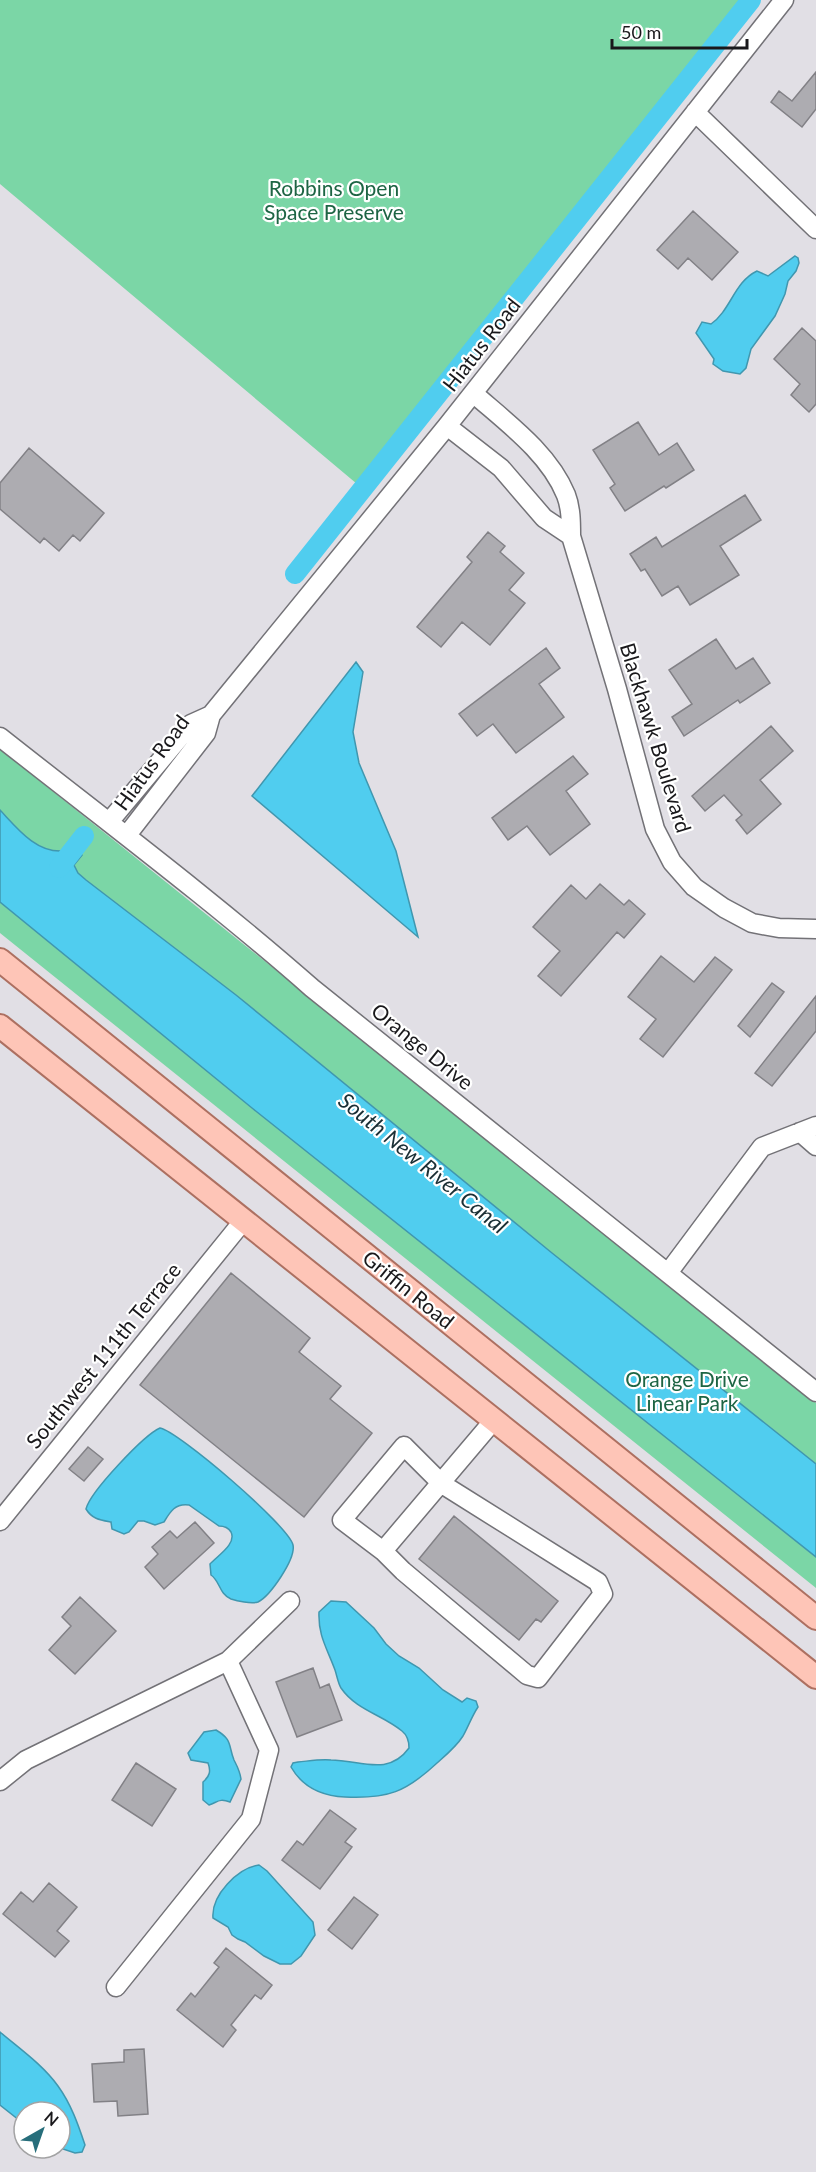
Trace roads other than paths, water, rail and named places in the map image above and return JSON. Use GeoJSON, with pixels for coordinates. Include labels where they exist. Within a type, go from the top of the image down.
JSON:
{"type":"FeatureCollection","features":[{"type":"Feature","properties":{"kind":"main road","name":"Griffin Road"},"geometry":{"type":"LineString","coordinates":[[0,960],[816,1618]]}},
{"type":"Feature","properties":{"kind":"main road"},"geometry":{"type":"LineString","coordinates":[[0,984],[11,983],[23,978]]}},
{"type":"Feature","properties":{"kind":"main road"},"geometry":{"type":"LineString","coordinates":[[0,1026],[816,1677]]}},
{"type":"Feature","properties":{"kind":"street","name":"Hiatus Road"},"geometry":{"type":"LineString","coordinates":[[127,836],[206,734],[211,715],[447,426],[784,0]]}},
{"type":"Feature","properties":{"kind":"street"},"geometry":{"type":"LineString","coordinates":[[695,112],[816,229]]}},
{"type":"Feature","properties":{"kind":"street","name":"Blackhawk Boulevard"},"geometry":{"type":"LineString","coordinates":[[473,393],[528,440],[566,494],[571,536],[617,689],[655,829],[672,862],[694,887],[724,908],[752,923],[779,928],[816,929]]}},
{"type":"Feature","properties":{"kind":"street"},"geometry":{"type":"LineString","coordinates":[[447,426],[501,468],[544,518],[571,536]]}},
{"type":"Feature","properties":{"kind":"street","name":"Hiatus Road"},"geometry":{"type":"LineString","coordinates":[[109,822],[191,724],[211,715]]}},
{"type":"Feature","properties":{"kind":"street","name":"Orange Drive"},"geometry":{"type":"LineString","coordinates":[[0,737],[258,941],[312,988],[816,1392]]}},
{"type":"Feature","properties":{"kind":"street"},"geometry":{"type":"LineString","coordinates":[[668,1273],[762,1147],[808,1129],[816,1146]]}},
{"type":"Feature","properties":{"kind":"street","name":"Southwest 111th Terrace"},"geometry":{"type":"LineString","coordinates":[[0,1521],[244,1220]]}},
{"type":"Feature","properties":{"kind":"street"},"geometry":{"type":"LineString","coordinates":[[383,1551],[494,1420]]}},
{"type":"Feature","properties":{"kind":"street"},"geometry":{"type":"LineString","coordinates":[[404,1446],[442,1484],[598,1582],[603,1594],[538,1678],[527,1675],[403,1571],[383,1551],[342,1520],[404,1446]]}},
{"type":"Feature","properties":{"kind":"street"},"geometry":{"type":"LineString","coordinates":[[0,1781],[26,1760],[228,1660],[290,1601]]}},
{"type":"Feature","properties":{"kind":"street"},"geometry":{"type":"LineString","coordinates":[[116,1987],[251,1820],[269,1750],[228,1660]]}},
{"type":"Feature","properties":{"kind":"water"},"geometry":{"type":"Polygon","coordinates":[[[795,256],[799,263],[796,271],[788,281],[775,316],[751,349],[746,368],[740,374],[723,371],[713,364],[714,359],[696,333],[702,322],[711,324],[718,318],[749,276],[757,271],[768,276],[795,256]]]}},
{"type":"Feature","properties":{"kind":"water"},"geometry":{"type":"Polygon","coordinates":[[[356,662],[363,672],[353,732],[359,763],[396,851],[418,937],[252,796],[356,662]]]}},
{"type":"Feature","properties":{"kind":"water","name":"South New River Canal"},"geometry":{"type":"Polygon","coordinates":[[[0,810],[36,844],[53,851],[63,851],[68,844],[82,855],[74,865],[78,873],[86,880],[236,995],[552,1253],[816,1464],[816,1557],[252,1108],[0,902],[0,810]]]}},
{"type":"Feature","properties":{"kind":"water"},"geometry":{"type":"Polygon","coordinates":[[[160,1428],[188,1445],[232,1480],[273,1519],[293,1545],[286,1568],[269,1593],[258,1602],[231,1599],[222,1591],[211,1575],[210,1564],[229,1545],[231,1532],[189,1505],[180,1505],[164,1522],[155,1525],[138,1521],[129,1532],[124,1534],[112,1529],[111,1522],[94,1517],[86,1509],[97,1490],[118,1465],[142,1441],[160,1428]]]}},
{"type":"Feature","properties":{"kind":"water"},"geometry":{"type":"Polygon","coordinates":[[[331,1601],[346,1602],[399,1656],[419,1668],[443,1690],[462,1702],[467,1698],[476,1701],[478,1707],[457,1744],[416,1781],[395,1792],[373,1797],[329,1795],[307,1785],[291,1767],[293,1763],[323,1760],[383,1765],[401,1757],[409,1748],[402,1731],[354,1702],[341,1688],[324,1642],[319,1620],[319,1612],[331,1601]]]}},
{"type":"Feature","properties":{"kind":"water"},"geometry":{"type":"Polygon","coordinates":[[[216,1730],[228,1740],[241,1779],[230,1802],[221,1800],[209,1805],[203,1800],[203,1782],[210,1771],[208,1763],[191,1760],[188,1753],[204,1732],[216,1730]]]}},
{"type":"Feature","properties":{"kind":"water"},"geometry":{"type":"Polygon","coordinates":[[[259,1865],[313,1922],[315,1935],[301,1956],[291,1964],[280,1964],[264,1956],[232,1935],[228,1927],[213,1918],[216,1900],[227,1884],[243,1871],[259,1865]]]}},
{"type":"Feature","properties":{"kind":"water"},"geometry":{"type":"Polygon","coordinates":[[[0,2032],[52,2078],[66,2100],[12,2100],[12,2114],[0,2105],[0,2032]]]}},
{"type":"Feature","properties":{"kind":"water"},"geometry":{"type":"Polygon","coordinates":[[[72,2111],[85,2145],[82,2152],[72,2152],[72,2111]]]}},
{"type":"Feature","properties":{"kind":"waterway"},"geometry":{"type":"LineString","coordinates":[[295,574],[751,0]]}},
{"type":"Feature","properties":{"kind":"waterway"},"geometry":{"type":"LineString","coordinates":[[59,868],[84,836]]}},
{"type":"Feature","properties":{"kind":"park label","name":"Robbins Open Space Preserve"},"geometry":{"type":"Point","coordinates":[334,201]}},
{"type":"Feature","properties":{"kind":"park label","name":"Orange Drive Linear Park"},"geometry":{"type":"Point","coordinates":[687,1392]}}]}
